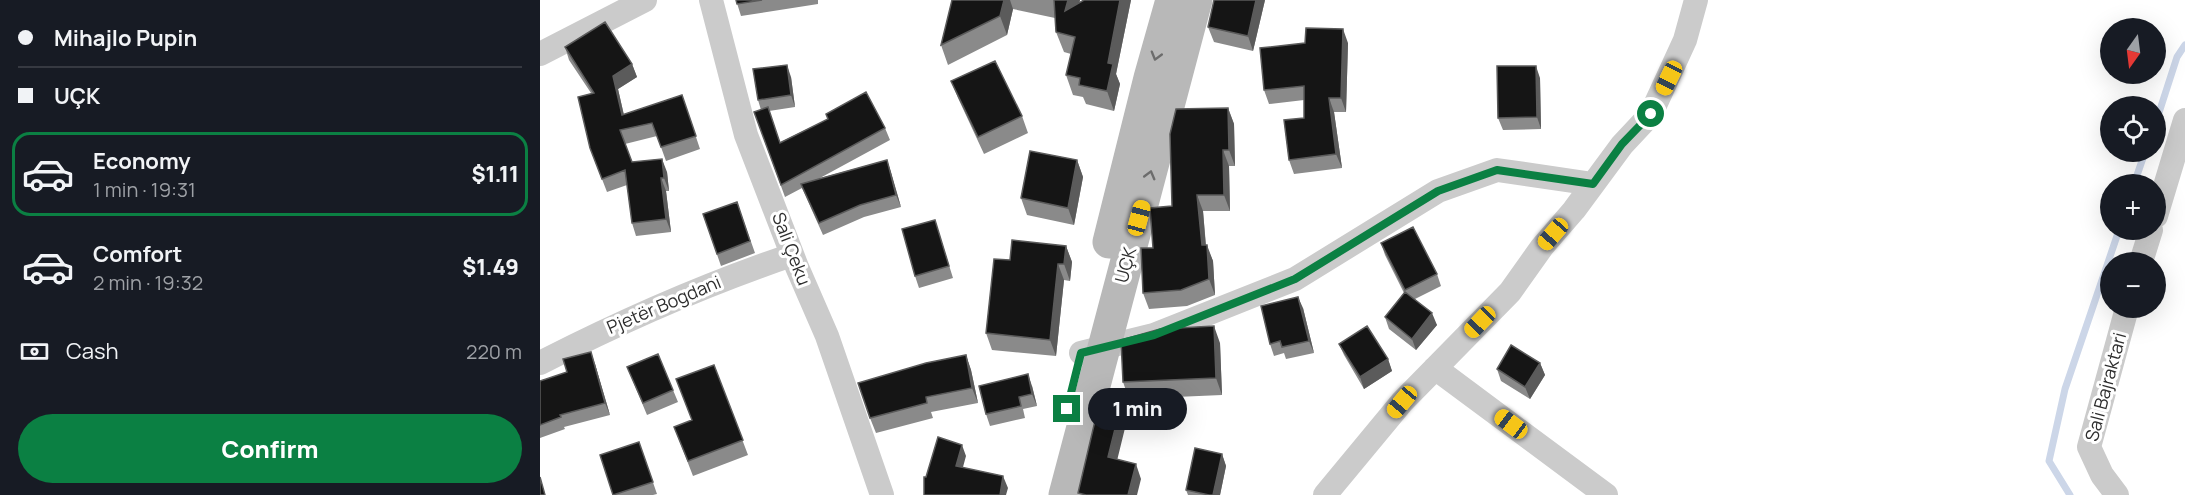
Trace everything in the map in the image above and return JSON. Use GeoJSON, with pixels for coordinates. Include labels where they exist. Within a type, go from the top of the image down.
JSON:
{"type":"FeatureCollection","features":[{"type":"Feature","properties":{"kind":"main road","name":"UÇK"},"geometry":{"type":"LineString","coordinates":[[1065,495],[1150,78],[1172,0]]}},
{"type":"Feature","properties":{"kind":"main road","name":"UÇK"},"geometry":{"type":"LineString","coordinates":[[1044,495],[1093,350],[1197,0]]}},
{"type":"Feature","properties":{"kind":"street"},"geometry":{"type":"LineString","coordinates":[[540,54],[645,0]]}},
{"type":"Feature","properties":{"kind":"street","name":"Sali Çeku"},"geometry":{"type":"LineString","coordinates":[[711,0],[746,135],[792,255],[827,336],[882,495]]}},
{"type":"Feature","properties":{"kind":"street"},"geometry":{"type":"LineString","coordinates":[[1325,495],[1402,402],[1510,292],[1622,144],[1651,114],[1685,40],[1696,0]]}},
{"type":"Feature","properties":{"kind":"street"},"geometry":{"type":"LineString","coordinates":[[2166,183],[2185,120]]}},
{"type":"Feature","properties":{"kind":"street"},"geometry":{"type":"LineString","coordinates":[[1093,350],[1154,335],[1295,279],[1438,191],[1497,170],[1593,184]]}},
{"type":"Feature","properties":{"kind":"street","name":"Pjetër Bogdani"},"geometry":{"type":"LineString","coordinates":[[540,363],[596,334],[691,293],[739,273],[792,255]]}},
{"type":"Feature","properties":{"kind":"street","name":"Sali Bajraktari"},"geometry":{"type":"LineString","coordinates":[[2117,495],[2102,475],[2089,447],[2124,318]]}},
{"type":"Feature","properties":{"kind":"street"},"geometry":{"type":"LineString","coordinates":[[1435,368],[1606,495]]}},
{"type":"Feature","properties":{"kind":"building"},"geometry":{"type":"Polygon","coordinates":[[[736,0],[762,0],[737,4],[736,0]]]}},
{"type":"Feature","properties":{"kind":"building"},"geometry":{"type":"Polygon","coordinates":[[[952,0],[1004,0],[1000,16],[941,45],[952,0]]]}},
{"type":"Feature","properties":{"kind":"building"},"geometry":{"type":"Polygon","coordinates":[[[1054,0],[1068,0],[1065,11],[1084,0],[1120,0],[1108,63],[1113,64],[1107,91],[1079,85],[1080,78],[1066,75],[1075,37],[1056,32],[1054,0]]]}},
{"type":"Feature","properties":{"kind":"building"},"geometry":{"type":"Polygon","coordinates":[[[1214,0],[1256,0],[1248,36],[1208,27],[1214,0]]]}},
{"type":"Feature","properties":{"kind":"building"},"geometry":{"type":"Polygon","coordinates":[[[605,22],[632,64],[613,76],[622,115],[682,95],[696,136],[661,147],[652,123],[620,130],[632,162],[662,159],[664,178],[661,178],[666,219],[632,223],[625,170],[602,179],[590,148],[578,97],[594,93],[565,47],[605,22]]]}},
{"type":"Feature","properties":{"kind":"building"},"geometry":{"type":"Polygon","coordinates":[[[1306,28],[1343,29],[1341,98],[1329,98],[1336,154],[1289,160],[1284,120],[1304,118],[1304,86],[1264,90],[1260,48],[1305,43],[1306,28]]]}},
{"type":"Feature","properties":{"kind":"building"},"geometry":{"type":"Polygon","coordinates":[[[995,61],[1022,116],[978,137],[951,81],[995,61]]]}},
{"type":"Feature","properties":{"kind":"building"},"geometry":{"type":"Polygon","coordinates":[[[787,65],[791,95],[758,100],[753,69],[787,65]]]}},
{"type":"Feature","properties":{"kind":"building"},"geometry":{"type":"Polygon","coordinates":[[[1497,66],[1536,66],[1537,117],[1498,118],[1497,66]]]}},
{"type":"Feature","properties":{"kind":"building"},"geometry":{"type":"Polygon","coordinates":[[[866,92],[885,128],[781,185],[754,112],[768,107],[780,143],[828,119],[826,114],[866,92]]]}},
{"type":"Feature","properties":{"kind":"building"},"geometry":{"type":"Polygon","coordinates":[[[1228,108],[1229,150],[1223,150],[1224,195],[1197,195],[1202,245],[1207,245],[1209,279],[1181,290],[1143,293],[1141,248],[1153,248],[1150,208],[1172,206],[1170,134],[1176,109],[1228,108]]]}},
{"type":"Feature","properties":{"kind":"building"},"geometry":{"type":"Polygon","coordinates":[[[1030,151],[1077,160],[1068,208],[1021,198],[1030,151]]]}},
{"type":"Feature","properties":{"kind":"building"},"geometry":{"type":"Polygon","coordinates":[[[887,160],[896,195],[860,205],[819,223],[801,184],[887,160]]]}},
{"type":"Feature","properties":{"kind":"building"},"geometry":{"type":"Polygon","coordinates":[[[737,202],[750,241],[717,254],[703,214],[737,202]]]}},
{"type":"Feature","properties":{"kind":"building"},"geometry":{"type":"Polygon","coordinates":[[[935,220],[949,266],[915,276],[902,229],[935,220]]]}},
{"type":"Feature","properties":{"kind":"building"},"geometry":{"type":"Polygon","coordinates":[[[1413,227],[1437,274],[1405,290],[1381,243],[1413,227]]]}},
{"type":"Feature","properties":{"kind":"building"},"geometry":{"type":"Polygon","coordinates":[[[1012,240],[1066,246],[1064,264],[1058,264],[1050,340],[986,333],[994,259],[1010,260],[1012,240]]]}},
{"type":"Feature","properties":{"kind":"building"},"geometry":{"type":"Polygon","coordinates":[[[1405,292],[1432,313],[1412,339],[1385,317],[1405,292]]]}},
{"type":"Feature","properties":{"kind":"building"},"geometry":{"type":"Polygon","coordinates":[[[1298,297],[1309,341],[1282,347],[1280,341],[1270,344],[1261,306],[1298,297]]]}},
{"type":"Feature","properties":{"kind":"building"},"geometry":{"type":"Polygon","coordinates":[[[1214,326],[1216,378],[1123,382],[1121,340],[1160,329],[1214,326]]]}},
{"type":"Feature","properties":{"kind":"building"},"geometry":{"type":"Polygon","coordinates":[[[1367,326],[1388,359],[1360,377],[1339,344],[1367,326]]]}},
{"type":"Feature","properties":{"kind":"building"},"geometry":{"type":"Polygon","coordinates":[[[1511,345],[1540,363],[1525,387],[1497,369],[1511,345]]]}},
{"type":"Feature","properties":{"kind":"building"},"geometry":{"type":"Polygon","coordinates":[[[591,352],[605,403],[560,415],[561,417],[540,425],[540,381],[567,372],[563,359],[591,352]]]}},
{"type":"Feature","properties":{"kind":"building"},"geometry":{"type":"Polygon","coordinates":[[[658,354],[673,390],[643,403],[627,367],[658,354]]]}},
{"type":"Feature","properties":{"kind":"building"},"geometry":{"type":"Polygon","coordinates":[[[966,355],[972,388],[926,397],[927,403],[870,418],[858,383],[926,363],[966,355]]]}},
{"type":"Feature","properties":{"kind":"building"},"geometry":{"type":"Polygon","coordinates":[[[714,365],[743,440],[688,461],[674,427],[692,420],[676,379],[714,365]]]}},
{"type":"Feature","properties":{"kind":"building"},"geometry":{"type":"Polygon","coordinates":[[[1028,374],[1032,394],[1019,397],[1021,406],[986,414],[979,386],[1028,374]]]}},
{"type":"Feature","properties":{"kind":"building"},"geometry":{"type":"Polygon","coordinates":[[[1099,404],[1120,409],[1108,457],[1136,464],[1128,495],[1078,493],[1099,404]]]}},
{"type":"Feature","properties":{"kind":"building"},"geometry":{"type":"Polygon","coordinates":[[[938,437],[962,445],[956,466],[1003,476],[1000,495],[924,495],[924,477],[926,477],[938,437]]]}},
{"type":"Feature","properties":{"kind":"building"},"geometry":{"type":"Polygon","coordinates":[[[639,442],[653,482],[613,495],[600,455],[639,442]]]}},
{"type":"Feature","properties":{"kind":"building"},"geometry":{"type":"Polygon","coordinates":[[[1195,448],[1222,454],[1213,495],[1186,490],[1195,448]]]}},
{"type":"Feature","properties":{"kind":"building"},"geometry":{"type":"Polygon","coordinates":[[[540,477],[545,495],[540,495],[540,477]]]}},
{"type":"Feature","properties":{"kind":"waterway"},"geometry":{"type":"LineString","coordinates":[[2164,96],[2177,57],[2185,45]]}},
{"type":"Feature","properties":{"kind":"waterway"},"geometry":{"type":"LineString","coordinates":[[2137,174],[2142,162]]}},
{"type":"Feature","properties":{"kind":"waterway"},"geometry":{"type":"LineString","coordinates":[[2070,495],[2049,461],[2065,389],[2116,240]]}},
{"type":"Feature","properties":{"kind":"route"},"geometry":{"type":"LineString","coordinates":[[1067,409],[1081,353],[1154,335],[1295,279],[1438,191],[1497,170],[1593,184],[1622,144],[1651,114]]}}]}
